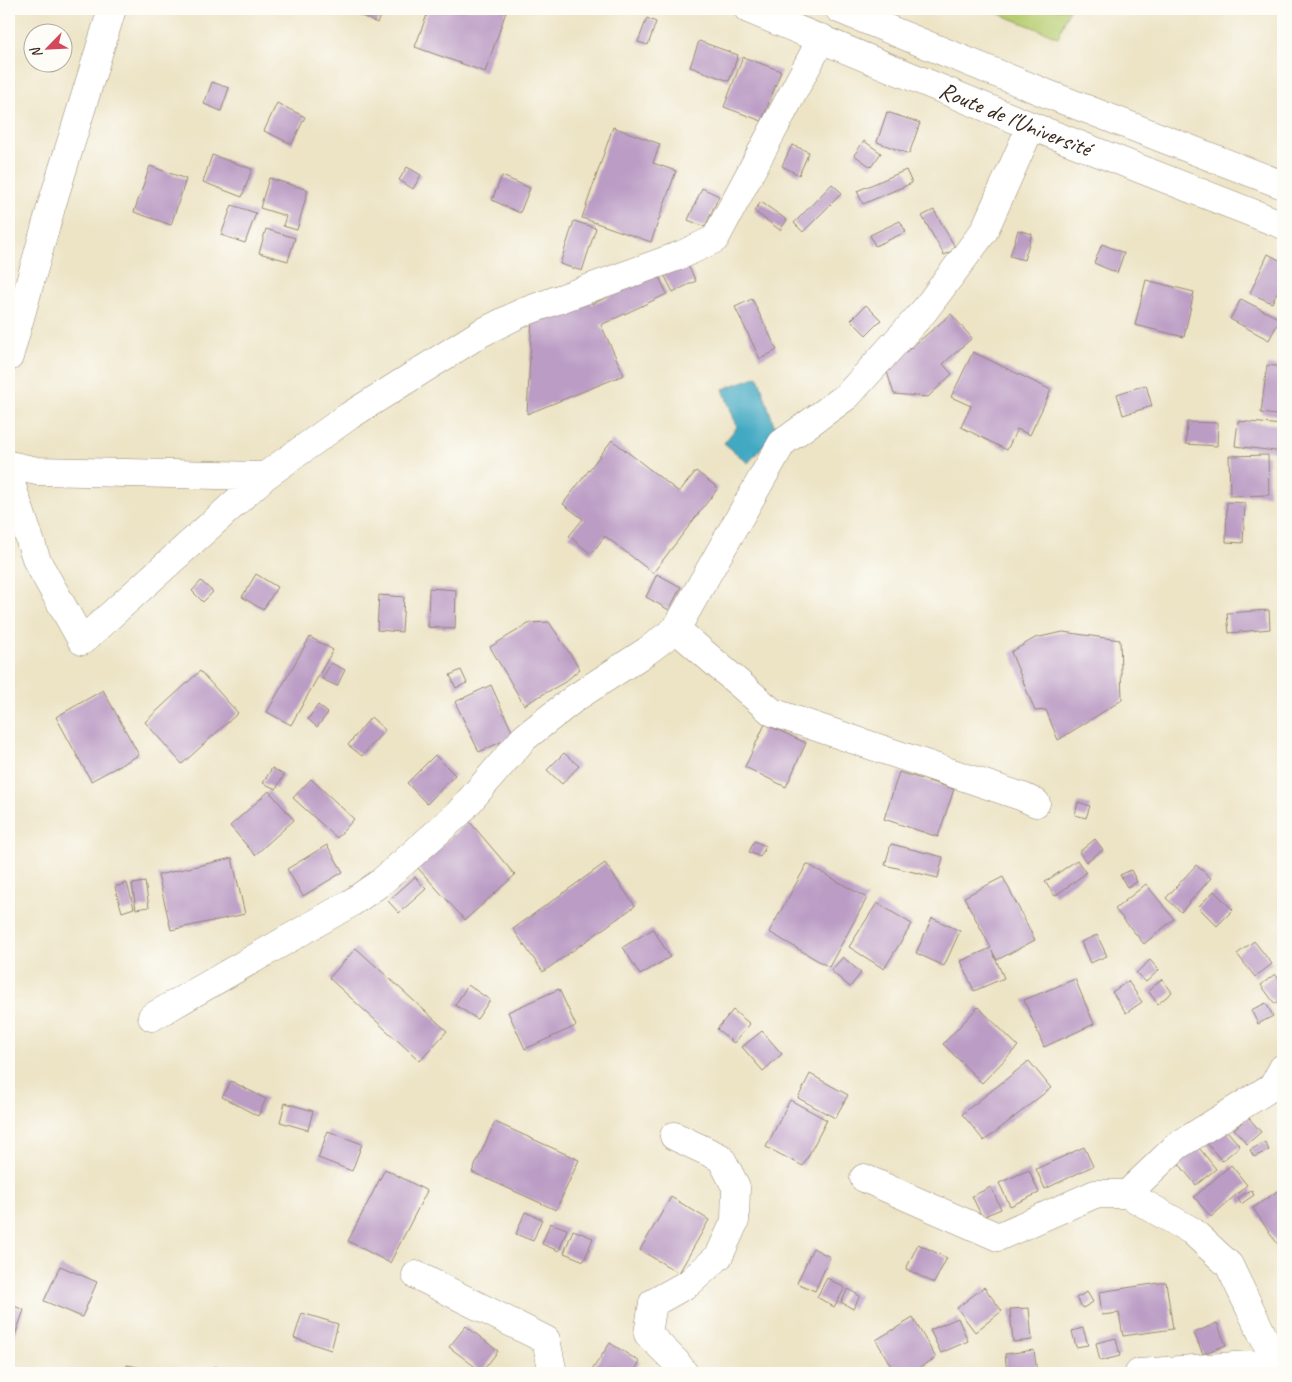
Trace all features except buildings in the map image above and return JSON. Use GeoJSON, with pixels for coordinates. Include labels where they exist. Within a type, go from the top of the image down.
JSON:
{"type":"FeatureCollection","features":[{"type":"Feature","properties":{"kind":"street"},"geometry":{"type":"LineString","coordinates":[[9,357],[52,204],[112,9]]}},
{"type":"Feature","properties":{"kind":"street","name":"Route de l'Université"},"geometry":{"type":"LineString","coordinates":[[748,9],[1032,126],[1283,225]]}},
{"type":"Feature","properties":{"kind":"street","name":"Route de l'Université"},"geometry":{"type":"LineString","coordinates":[[839,9],[1045,93],[1283,185]]}},
{"type":"Feature","properties":{"kind":"street"},"geometry":{"type":"LineString","coordinates":[[9,478],[37,561],[82,641],[265,476],[349,416],[481,333],[520,313],[681,255],[715,239],[822,38]]}},
{"type":"Feature","properties":{"kind":"street"},"geometry":{"type":"LineString","coordinates":[[152,1017],[350,903],[380,883],[459,813],[524,738],[575,698],[648,651],[676,629],[782,443],[847,396],[924,311],[984,231],[1032,126]]}},
{"type":"Feature","properties":{"kind":"street"},"geometry":{"type":"LineString","coordinates":[[9,465],[36,471],[265,476]]}},
{"type":"Feature","properties":{"kind":"street"},"geometry":{"type":"LineString","coordinates":[[676,629],[772,712],[1014,794],[1036,804]]}},
{"type":"Feature","properties":{"kind":"street"},"geometry":{"type":"LineString","coordinates":[[1127,1194],[1178,1146],[1273,1086],[1283,1068]]}},
{"type":"Feature","properties":{"kind":"street"},"geometry":{"type":"LineString","coordinates":[[674,1136],[721,1158],[736,1187],[735,1221],[719,1256],[690,1283],[653,1303],[648,1334],[676,1362],[684,1373]]}},
{"type":"Feature","properties":{"kind":"street"},"geometry":{"type":"LineString","coordinates":[[864,1178],[998,1237],[1095,1194],[1127,1194],[1192,1231],[1229,1265],[1280,1366],[1139,1373]]}},
{"type":"Feature","properties":{"kind":"street"},"geometry":{"type":"LineString","coordinates":[[416,1275],[546,1340],[553,1373]]}},
{"type":"Feature","properties":{"kind":"green space"},"geometry":{"type":"Polygon","coordinates":[[[987,9],[1069,9],[1058,37],[987,9]]]}},
{"type":"Feature","properties":{"kind":"water"},"geometry":{"type":"Polygon","coordinates":[[[758,376],[776,431],[748,463],[724,443],[737,427],[723,389],[758,376]]]}}]}
